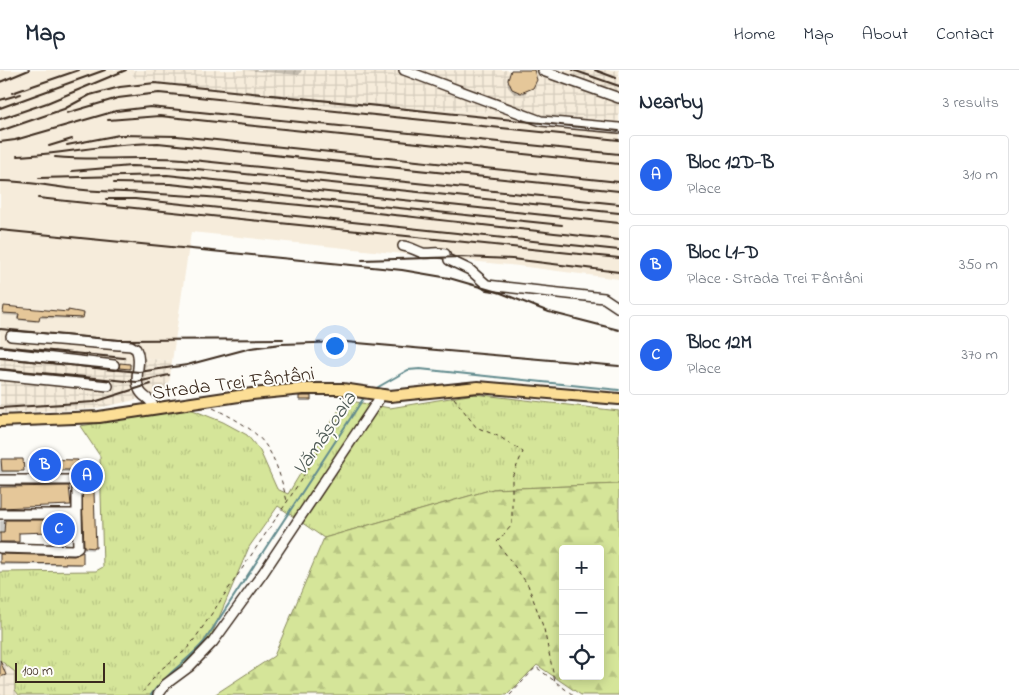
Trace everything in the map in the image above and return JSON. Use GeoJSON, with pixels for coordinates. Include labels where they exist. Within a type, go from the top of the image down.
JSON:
{"type":"FeatureCollection","features":[{"type":"Feature","properties":{"kind":"main road","name":"Strada Trei Fântâni"},"geometry":{"type":"LineString","coordinates":[[0,421],[89,418],[282,390],[328,389],[408,395],[450,388],[500,388],[619,399]]}},
{"type":"Feature","properties":{"kind":"street"},"geometry":{"type":"LineString","coordinates":[[404,70],[536,120],[619,128]]}},
{"type":"Feature","properties":{"kind":"street"},"geometry":{"type":"LineString","coordinates":[[543,71],[619,98]]}},
{"type":"Feature","properties":{"kind":"street"},"geometry":{"type":"LineString","coordinates":[[402,246],[424,253],[438,251],[470,270],[487,284],[604,298],[619,308]]}},
{"type":"Feature","properties":{"kind":"street"},"geometry":{"type":"LineString","coordinates":[[11,336],[131,346],[136,348],[140,356],[137,382],[139,389],[152,402],[154,408]]}},
{"type":"Feature","properties":{"kind":"street"},"geometry":{"type":"LineString","coordinates":[[0,352],[114,365]]}},
{"type":"Feature","properties":{"kind":"street"},"geometry":{"type":"LineString","coordinates":[[0,375],[108,386]]}},
{"type":"Feature","properties":{"kind":"street"},"geometry":{"type":"LineString","coordinates":[[158,695],[166,684],[189,667],[213,642],[263,573],[379,400],[378,394]]}},
{"type":"Feature","properties":{"kind":"street"},"geometry":{"type":"LineString","coordinates":[[0,480],[74,480],[77,485],[78,514],[78,546],[74,550],[0,548]]}},
{"type":"Feature","properties":{"kind":"street"},"geometry":{"type":"LineString","coordinates":[[0,514],[78,514]]}},
{"type":"Feature","properties":{"kind":"path"},"geometry":{"type":"LineString","coordinates":[[450,388],[451,394],[476,427],[500,437],[523,452],[512,478],[512,526],[497,542],[528,586],[544,628],[555,682]]}},
{"type":"Feature","properties":{"kind":"path"},"geometry":{"type":"LineString","coordinates":[[142,693],[160,670],[186,650],[196,637],[361,391]]}},
{"type":"Feature","properties":{"kind":"path"},"geometry":{"type":"LineString","coordinates":[[208,400],[209,406],[243,422],[268,446],[280,475],[287,502]]}},
{"type":"Feature","properties":{"kind":"path"},"geometry":{"type":"LineString","coordinates":[[510,695],[536,667],[573,695]]}},
{"type":"Feature","properties":{"kind":"shaded area"},"geometry":{"type":"Polygon","coordinates":[[[0,70],[129,70],[135,78],[319,105],[491,112],[619,121],[619,279],[519,266],[191,232],[172,361],[0,344],[0,70]]]}},
{"type":"Feature","properties":{"kind":"shaded area"},"geometry":{"type":"Polygon","coordinates":[[[129,70],[619,70],[619,121],[491,112],[319,105],[135,78],[129,70]]]}},
{"type":"Feature","properties":{"kind":"shaded area"},"geometry":{"type":"Polygon","coordinates":[[[0,344],[172,361],[168,393],[93,409],[0,413],[0,344]]]}},
{"type":"Feature","properties":{"kind":"shaded area"},"geometry":{"type":"Polygon","coordinates":[[[0,660],[15,672],[15,690],[18,695],[0,695],[0,660]]]}},
{"type":"Feature","properties":{"kind":"green space"},"geometry":{"type":"Polygon","coordinates":[[[474,394],[619,411],[619,484],[493,489],[324,538],[278,506],[249,547],[209,641],[152,695],[19,695],[15,690],[15,672],[0,660],[0,572],[96,571],[103,567],[100,456],[80,426],[190,409],[223,422],[247,435],[260,451],[277,489],[288,494],[345,400],[390,408],[474,394]]]}},
{"type":"Feature","properties":{"kind":"green space"},"geometry":{"type":"Polygon","coordinates":[[[619,484],[619,695],[581,695],[559,680],[537,665],[507,695],[214,695],[274,656],[324,538],[493,489],[619,484]]]}},
{"type":"Feature","properties":{"kind":"building"},"geometry":{"type":"Polygon","coordinates":[[[511,70],[534,70],[537,80],[533,88],[521,93],[512,89],[508,80],[511,70]]]}},
{"type":"Feature","properties":{"kind":"building"},"geometry":{"type":"Polygon","coordinates":[[[4,306],[68,312],[68,310],[84,313],[83,318],[40,316],[39,321],[18,319],[19,314],[3,313],[4,306]]]}},
{"type":"Feature","properties":{"kind":"building"},"geometry":{"type":"Polygon","coordinates":[[[120,363],[130,364],[130,369],[119,368],[120,363]]]}},
{"type":"Feature","properties":{"kind":"building"},"geometry":{"type":"Polygon","coordinates":[[[299,396],[311,396],[311,400],[299,400],[299,396]]]}},
{"type":"Feature","properties":{"kind":"building"},"geometry":{"type":"Polygon","coordinates":[[[1,459],[23,459],[24,471],[2,471],[1,459]]]}},
{"type":"Feature","properties":{"kind":"building"},"geometry":{"type":"Polygon","coordinates":[[[34,459],[78,460],[78,465],[93,465],[96,548],[84,547],[81,470],[34,470],[34,459]]]}},
{"type":"Feature","properties":{"kind":"building"},"geometry":{"type":"Polygon","coordinates":[[[69,486],[71,505],[0,508],[0,487],[69,486]]]}},
{"type":"Feature","properties":{"kind":"building"},"geometry":{"type":"Polygon","coordinates":[[[5,520],[69,520],[71,537],[49,538],[49,532],[19,533],[19,542],[0,542],[0,533],[4,533],[5,520]]]}},
{"type":"Feature","properties":{"kind":"building"},"geometry":{"type":"Polygon","coordinates":[[[83,552],[83,564],[0,563],[0,554],[74,556],[83,552]]]}},
{"type":"Feature","properties":{"kind":"building"},"geometry":{"type":"Polygon","coordinates":[[[0,660],[6,675],[0,677],[0,660]]]}},
{"type":"Feature","properties":{"kind":"waterway","name":"Vămășoaia"},"geometry":{"type":"LineString","coordinates":[[373,390],[408,370],[420,369],[619,390]]}},
{"type":"Feature","properties":{"kind":"waterway","name":"Vămășoaia"},"geometry":{"type":"LineString","coordinates":[[151,695],[204,642],[365,396]]}},
{"type":"Feature","properties":{"kind":"railway"},"geometry":{"type":"LineString","coordinates":[[0,82],[29,70]]}},
{"type":"Feature","properties":{"kind":"railway"},"geometry":{"type":"LineString","coordinates":[[12,93],[79,70]]}},
{"type":"Feature","properties":{"kind":"railway"},"geometry":{"type":"LineString","coordinates":[[0,108],[105,70]]}},
{"type":"Feature","properties":{"kind":"railway"},"geometry":{"type":"LineString","coordinates":[[0,119],[47,103],[126,70]]}},
{"type":"Feature","properties":{"kind":"railway"},"geometry":{"type":"LineString","coordinates":[[573,70],[619,86]]}},
{"type":"Feature","properties":{"kind":"railway"},"geometry":{"type":"LineString","coordinates":[[595,70],[616,78]]}},
{"type":"Feature","properties":{"kind":"railway"},"geometry":{"type":"LineString","coordinates":[[0,131],[64,109],[90,95],[120,87],[155,83],[619,131]]}},
{"type":"Feature","properties":{"kind":"railway"},"geometry":{"type":"LineString","coordinates":[[67,113],[118,98],[159,93],[619,140]]}},
{"type":"Feature","properties":{"kind":"railway"},"geometry":{"type":"LineString","coordinates":[[0,100],[21,94]]}},
{"type":"Feature","properties":{"kind":"railway"},"geometry":{"type":"LineString","coordinates":[[0,142],[15,140],[116,111],[150,107],[619,154]]}},
{"type":"Feature","properties":{"kind":"railway"},"geometry":{"type":"LineString","coordinates":[[108,120],[160,116],[619,164]]}},
{"type":"Feature","properties":{"kind":"railway"},"geometry":{"type":"LineString","coordinates":[[67,145],[119,135],[177,136],[619,182]]}},
{"type":"Feature","properties":{"kind":"railway"},"geometry":{"type":"LineString","coordinates":[[49,146],[72,139]]}},
{"type":"Feature","properties":{"kind":"railway"},"geometry":{"type":"LineString","coordinates":[[17,156],[140,143],[158,143],[619,191]]}},
{"type":"Feature","properties":{"kind":"railway"},"geometry":{"type":"LineString","coordinates":[[55,157],[183,159],[619,204]]}},
{"type":"Feature","properties":{"kind":"railway"},"geometry":{"type":"LineString","coordinates":[[72,171],[131,166],[187,168],[619,213]]}},
{"type":"Feature","properties":{"kind":"railway"},"geometry":{"type":"LineString","coordinates":[[39,178],[167,175],[619,223]]}},
{"type":"Feature","properties":{"kind":"railway"},"geometry":{"type":"LineString","coordinates":[[0,181],[25,182],[86,190],[294,204],[619,240]]}},
{"type":"Feature","properties":{"kind":"railway"},"geometry":{"type":"LineString","coordinates":[[114,183],[170,184],[562,225]]}},
{"type":"Feature","properties":{"kind":"railway"},"geometry":{"type":"LineString","coordinates":[[38,198],[619,258]]}},
{"type":"Feature","properties":{"kind":"railway"},"geometry":{"type":"LineString","coordinates":[[106,199],[135,199],[619,250]]}},
{"type":"Feature","properties":{"kind":"railway"},"geometry":{"type":"LineString","coordinates":[[0,230],[402,270],[449,278],[501,293],[549,312],[619,330]]}},
{"type":"Feature","properties":{"kind":"railway"},"geometry":{"type":"LineString","coordinates":[[362,260],[462,257],[512,259],[619,272]]}},
{"type":"Feature","properties":{"kind":"railway"},"geometry":{"type":"LineString","coordinates":[[0,329],[118,340],[283,339]]}},
{"type":"Feature","properties":{"kind":"railway"},"geometry":{"type":"LineString","coordinates":[[0,358],[139,372],[187,365],[251,348],[281,344],[346,342],[619,366]]}},
{"type":"Feature","properties":{"kind":"railway"},"geometry":{"type":"LineString","coordinates":[[0,346],[124,358]]}},
{"type":"Feature","properties":{"kind":"railway"},"geometry":{"type":"LineString","coordinates":[[0,369],[137,382],[169,375]]}},
{"type":"Feature","properties":{"kind":"railway"},"geometry":{"type":"LineString","coordinates":[[0,408],[94,402],[151,384]]}},
{"type":"Feature","properties":{"kind":"place","name":"Bloc L1-D"},"geometry":{"type":"Point","coordinates":[45,465]}},
{"type":"Feature","properties":{"kind":"place","name":"Bloc 12D-B"},"geometry":{"type":"Point","coordinates":[87,476]}},
{"type":"Feature","properties":{"kind":"place","name":"Bloc 12M"},"geometry":{"type":"Point","coordinates":[59,529]}}]}
